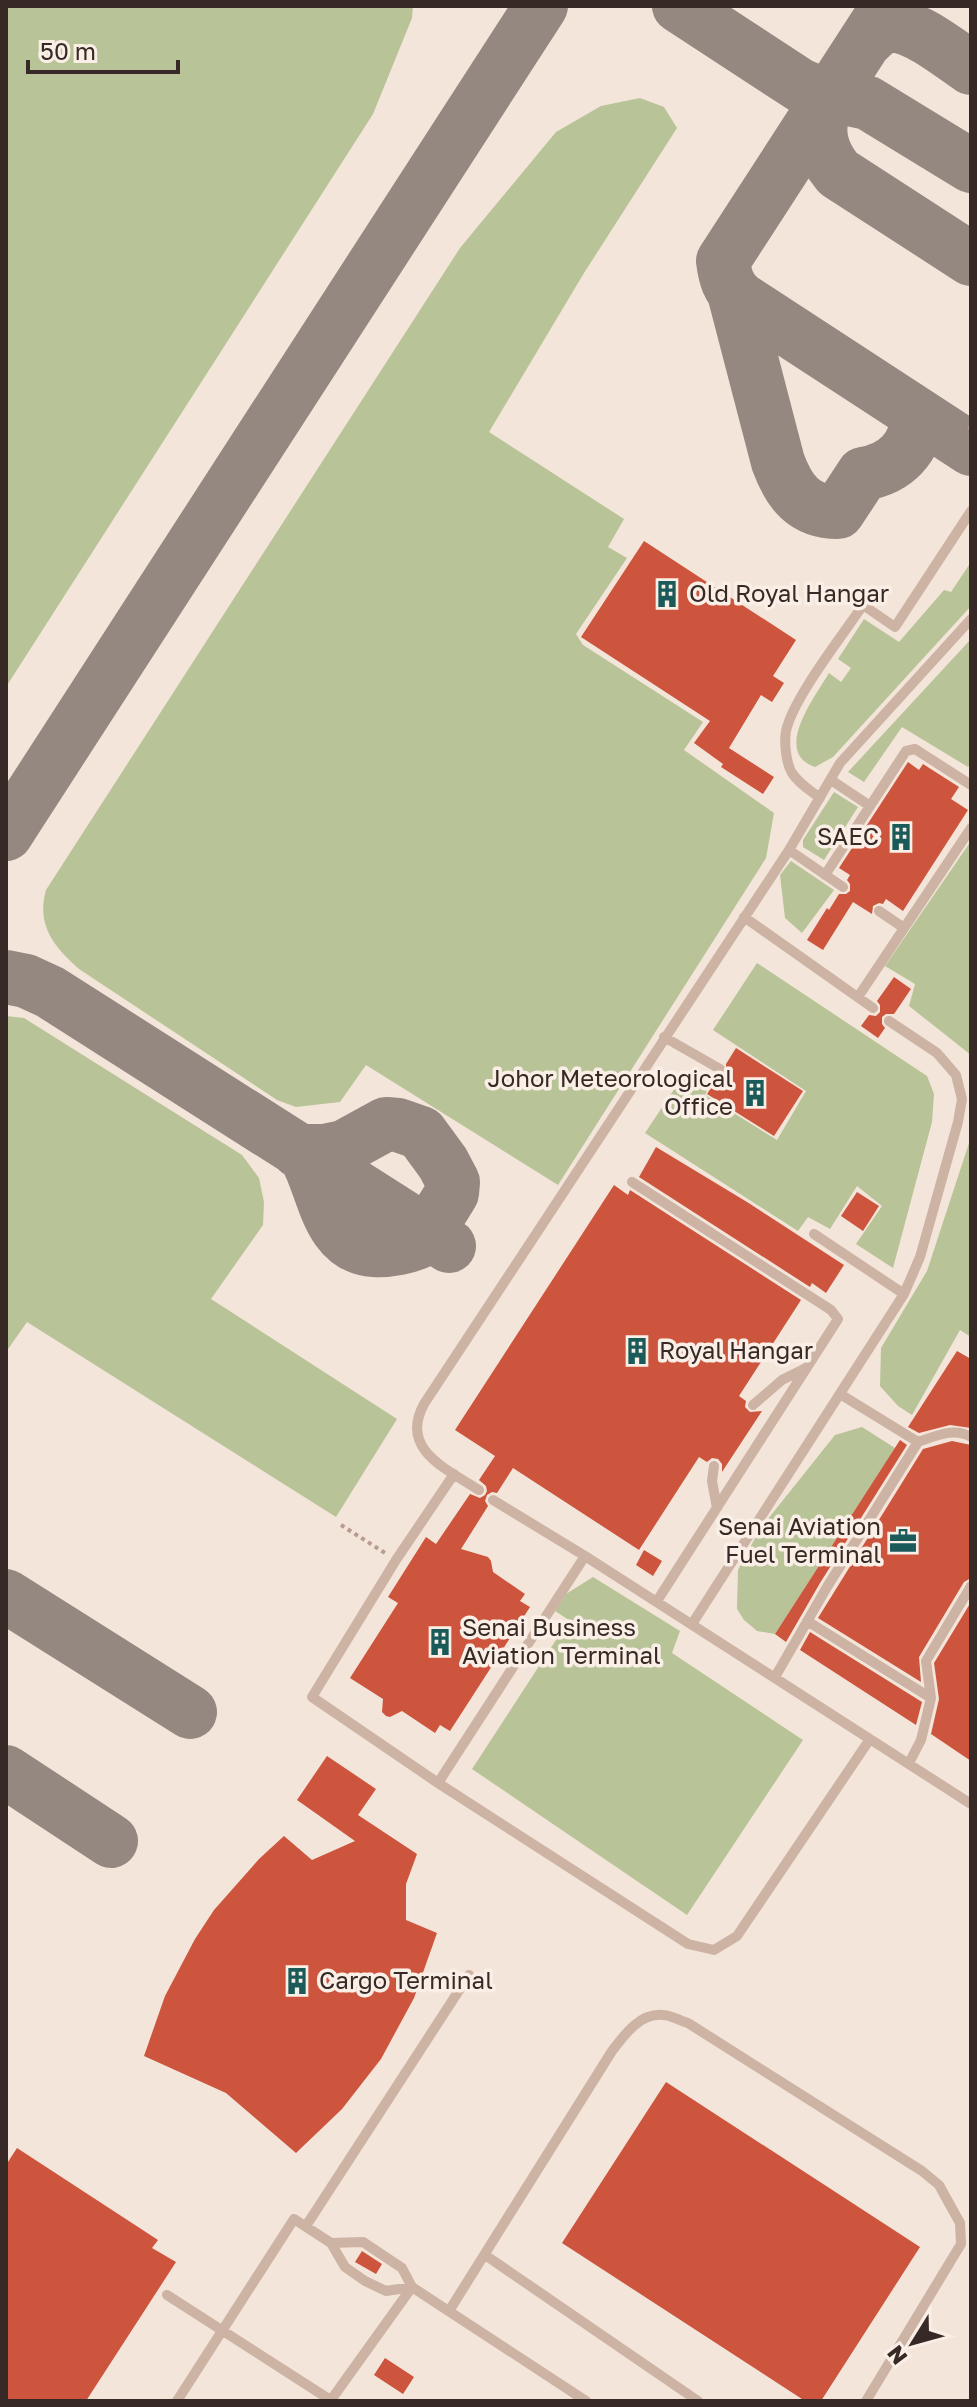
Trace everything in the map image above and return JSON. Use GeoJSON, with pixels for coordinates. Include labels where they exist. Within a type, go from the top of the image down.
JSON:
{"type":"FeatureCollection","features":[{"type":"Feature","properties":{"kind":"lane"},"geometry":{"type":"LineString","coordinates":[[820,798],[792,772],[787,756],[786,731],[798,703],[863,605],[895,627],[971,511]]}},
{"type":"Feature","properties":{"kind":"lane"},"geometry":{"type":"LineString","coordinates":[[479,1490],[430,1458],[420,1445],[417,1417],[789,850],[840,763],[971,619]]}},
{"type":"Feature","properties":{"kind":"lane"},"geometry":{"type":"LineString","coordinates":[[825,875],[906,751],[915,749],[971,785]]}},
{"type":"Feature","properties":{"kind":"lane"},"geometry":{"type":"LineString","coordinates":[[831,780],[870,806]]}},
{"type":"Feature","properties":{"kind":"lane"},"geometry":{"type":"LineString","coordinates":[[858,997],[971,828]]}},
{"type":"Feature","properties":{"kind":"lane"},"geometry":{"type":"LineString","coordinates":[[789,850],[843,887]]}},
{"type":"Feature","properties":{"kind":"lane"},"geometry":{"type":"LineString","coordinates":[[879,911],[904,928]]}},
{"type":"Feature","properties":{"kind":"lane"},"geometry":{"type":"LineString","coordinates":[[744,917],[873,1008]]}},
{"type":"Feature","properties":{"kind":"lane"},"geometry":{"type":"LineString","coordinates":[[692,1624],[904,1294],[920,1257],[962,1099],[956,1075],[937,1053],[889,1021]]}},
{"type":"Feature","properties":{"kind":"lane"},"geometry":{"type":"LineString","coordinates":[[664,1037],[720,1069]]}},
{"type":"Feature","properties":{"kind":"lane"},"geometry":{"type":"LineString","coordinates":[[632,1182],[831,1310],[838,1319],[657,1601]]}},
{"type":"Feature","properties":{"kind":"lane"},"geometry":{"type":"LineString","coordinates":[[814,1234],[904,1294]]}},
{"type":"Feature","properties":{"kind":"lane"},"geometry":{"type":"LineString","coordinates":[[753,1405],[782,1380],[808,1367]]}},
{"type":"Feature","properties":{"kind":"lane"},"geometry":{"type":"LineString","coordinates":[[840,1394],[918,1442]]}},
{"type":"Feature","properties":{"kind":"lane"},"geometry":{"type":"LineString","coordinates":[[775,1677],[918,1442],[960,1431],[971,1437]]}},
{"type":"Feature","properties":{"kind":"lane"},"geometry":{"type":"LineString","coordinates":[[714,1466],[712,1481],[717,1508]]}},
{"type":"Feature","properties":{"kind":"lane"},"geometry":{"type":"LineString","coordinates":[[454,1474],[396,1560],[312,1697],[438,1783],[688,1944],[714,1950],[737,1936],[870,1739]]}},
{"type":"Feature","properties":{"kind":"lane"},"geometry":{"type":"LineString","coordinates":[[493,1500],[657,1601],[971,1804]]}},
{"type":"Feature","properties":{"kind":"lane"},"geometry":{"type":"LineString","coordinates":[[438,1783],[585,1556]]}},
{"type":"Feature","properties":{"kind":"lane"},"geometry":{"type":"LineString","coordinates":[[909,1763],[921,1740],[931,1698],[926,1661],[971,1586]]}},
{"type":"Feature","properties":{"kind":"lane"},"geometry":{"type":"LineString","coordinates":[[807,1621],[931,1698]]}},
{"type":"Feature","properties":{"kind":"lane"},"geometry":{"type":"LineString","coordinates":[[306,2226],[469,1975]]}},
{"type":"Feature","properties":{"kind":"lane"},"geometry":{"type":"LineString","coordinates":[[449,2311],[612,2051],[627,2031],[644,2018],[663,2015],[688,2023],[922,2171],[939,2185],[960,2223],[961,2244],[866,2401]]}},
{"type":"Feature","properties":{"kind":"lane"},"geometry":{"type":"LineString","coordinates":[[177,2401],[294,2219],[331,2243],[345,2267],[365,2281],[386,2291],[412,2287]]}},
{"type":"Feature","properties":{"kind":"lane"},"geometry":{"type":"LineString","coordinates":[[331,2243],[363,2242],[402,2268],[412,2287],[586,2401]]}},
{"type":"Feature","properties":{"kind":"lane"},"geometry":{"type":"LineString","coordinates":[[485,2255],[698,2401]]}},
{"type":"Feature","properties":{"kind":"lane"},"geometry":{"type":"LineString","coordinates":[[167,2295],[331,2400],[412,2287]]}},
{"type":"Feature","properties":{"kind":"path"},"geometry":{"type":"LineString","coordinates":[[341,1525],[396,1560]]}},
{"type":"Feature","properties":{"kind":"green space"},"geometry":{"type":"Polygon","coordinates":[[[6,6],[413,6],[412,18],[373,114],[6,687],[6,6]]]}},
{"type":"Feature","properties":{"kind":"green space"},"geometry":{"type":"Polygon","coordinates":[[[640,98],[664,107],[677,128],[584,273],[489,432],[624,519],[608,547],[627,558],[576,634],[583,645],[703,722],[684,750],[774,813],[766,858],[558,1185],[366,1065],[340,1102],[296,1107],[277,1100],[79,969],[55,944],[43,914],[46,890],[460,248],[556,132],[601,106],[640,98]]]}},
{"type":"Feature","properties":{"kind":"green space"},"geometry":{"type":"Polygon","coordinates":[[[971,562],[971,606],[833,757],[815,767],[803,760],[797,749],[797,737],[807,709],[829,673],[841,682],[851,668],[838,659],[864,619],[899,642],[944,590],[951,592],[971,562]]]}},
{"type":"Feature","properties":{"kind":"green space"},"geometry":{"type":"Polygon","coordinates":[[[971,639],[971,763],[968,767],[902,727],[864,782],[848,772],[971,639]]]}},
{"type":"Feature","properties":{"kind":"green space"},"geometry":{"type":"Polygon","coordinates":[[[834,792],[858,807],[824,860],[803,847],[803,840],[834,792]]]}},
{"type":"Feature","properties":{"kind":"green space"},"geometry":{"type":"Polygon","coordinates":[[[971,841],[971,1055],[909,1006],[915,984],[885,966],[971,841]]]}},
{"type":"Feature","properties":{"kind":"green space"},"geometry":{"type":"Polygon","coordinates":[[[791,861],[834,890],[802,933],[785,918],[780,875],[791,861]]]}},
{"type":"Feature","properties":{"kind":"green space"},"geometry":{"type":"Polygon","coordinates":[[[757,963],[927,1076],[934,1094],[932,1122],[893,1268],[856,1244],[882,1206],[857,1186],[830,1229],[808,1217],[798,1231],[645,1133],[685,1073],[708,1088],[705,1095],[777,1140],[806,1091],[713,1030],[757,963]]]}},
{"type":"Feature","properties":{"kind":"green space"},"geometry":{"type":"Polygon","coordinates":[[[6,1016],[24,1018],[242,1155],[259,1178],[264,1202],[263,1225],[211,1299],[397,1419],[336,1517],[27,1322],[6,1352],[6,1016]]]}},
{"type":"Feature","properties":{"kind":"green space"},"geometry":{"type":"Polygon","coordinates":[[[971,1137],[971,1337],[960,1330],[912,1415],[898,1406],[880,1386],[881,1348],[927,1271],[971,1137]]]}},
{"type":"Feature","properties":{"kind":"green space"},"geometry":{"type":"Polygon","coordinates":[[[862,1427],[895,1448],[775,1634],[757,1631],[737,1609],[738,1570],[760,1529],[835,1435],[862,1427]]]}},
{"type":"Feature","properties":{"kind":"green space"},"geometry":{"type":"Polygon","coordinates":[[[593,1577],[680,1631],[672,1653],[803,1740],[687,1915],[472,1769],[569,1620],[555,1611],[566,1594],[593,1577]]]}},
{"type":"Feature","properties":{"kind":"building","name":"Old Royal Hangar"},"geometry":{"type":"Polygon","coordinates":[[[644,541],[796,640],[773,676],[784,683],[772,702],[761,695],[729,748],[774,777],[763,794],[721,767],[723,764],[694,743],[710,721],[581,637],[644,541]]]}},
{"type":"Feature","properties":{"kind":"building","name":"SAEC"},"geometry":{"type":"Polygon","coordinates":[[[908,762],[919,770],[923,764],[959,787],[951,799],[968,810],[903,911],[886,899],[883,904],[873,906],[872,914],[853,902],[823,950],[807,940],[839,894],[850,891],[847,880],[850,875],[839,868],[908,762]]]}},
{"type":"Feature","properties":{"kind":"building"},"geometry":{"type":"Polygon","coordinates":[[[894,977],[911,989],[894,1014],[882,1017],[885,1028],[878,1038],[861,1026],[869,1015],[876,1016],[880,1012],[877,1001],[894,977]]]}},
{"type":"Feature","properties":{"kind":"building","name":"Johor Meteorological Office"},"geometry":{"type":"Polygon","coordinates":[[[736,1048],[803,1091],[774,1136],[707,1094],[718,1077],[726,1074],[726,1064],[736,1048]]]}},
{"type":"Feature","properties":{"kind":"building"},"geometry":{"type":"Polygon","coordinates":[[[656,1147],[844,1265],[826,1293],[812,1283],[810,1287],[639,1177],[656,1147]]]}},
{"type":"Feature","properties":{"kind":"building","name":"Royal Hangar"},"geometry":{"type":"Polygon","coordinates":[[[614,1185],[628,1195],[630,1190],[801,1300],[739,1396],[746,1401],[745,1407],[750,1412],[762,1411],[722,1472],[718,1459],[712,1458],[707,1462],[699,1457],[639,1550],[513,1468],[497,1493],[487,1495],[485,1501],[488,1506],[461,1549],[488,1557],[493,1572],[525,1594],[520,1601],[530,1607],[450,1731],[440,1725],[435,1733],[402,1711],[386,1716],[382,1712],[383,1699],[350,1678],[398,1603],[388,1597],[426,1537],[436,1544],[470,1494],[480,1498],[487,1491],[479,1480],[495,1456],[455,1430],[614,1185]]]}},
{"type":"Feature","properties":{"kind":"building"},"geometry":{"type":"Polygon","coordinates":[[[857,1192],[879,1206],[863,1231],[841,1216],[857,1192]]]}},
{"type":"Feature","properties":{"kind":"building"},"geometry":{"type":"Polygon","coordinates":[[[957,1351],[971,1359],[971,1428],[950,1425],[919,1433],[908,1427],[957,1351]]]}},
{"type":"Feature","properties":{"kind":"building"},"geometry":{"type":"Polygon","coordinates":[[[900,1440],[907,1445],[786,1642],[775,1634],[900,1440]]]}},
{"type":"Feature","properties":{"kind":"building"},"geometry":{"type":"Polygon","coordinates":[[[952,1441],[971,1445],[971,1578],[964,1582],[919,1657],[921,1682],[818,1618],[923,1449],[952,1441]]]}},
{"type":"Feature","properties":{"kind":"building"},"geometry":{"type":"Polygon","coordinates":[[[644,1550],[662,1561],[653,1576],[636,1565],[644,1550]]]}},
{"type":"Feature","properties":{"kind":"building"},"geometry":{"type":"Polygon","coordinates":[[[971,1602],[971,1761],[931,1734],[939,1699],[934,1663],[971,1602]]]}},
{"type":"Feature","properties":{"kind":"building"},"geometry":{"type":"Polygon","coordinates":[[[810,1632],[922,1702],[916,1725],[800,1650],[810,1632]]]}},
{"type":"Feature","properties":{"kind":"building","name":"Cargo Terminal"},"geometry":{"type":"Polygon","coordinates":[[[327,1756],[376,1789],[358,1815],[417,1854],[406,1884],[406,1920],[437,1933],[414,1998],[381,2059],[342,2109],[296,2153],[226,2093],[144,2056],[165,1996],[195,1939],[214,1910],[259,1859],[284,1836],[312,1860],[355,1841],[297,1800],[327,1756]]]}},
{"type":"Feature","properties":{"kind":"building"},"geometry":{"type":"Polygon","coordinates":[[[666,2082],[920,2247],[821,2401],[805,2401],[562,2243],[666,2082]]]}},
{"type":"Feature","properties":{"kind":"building"},"geometry":{"type":"Polygon","coordinates":[[[17,2148],[158,2240],[152,2248],[176,2262],[86,2401],[6,2401],[6,2165],[17,2148]]]}},
{"type":"Feature","properties":{"kind":"building"},"geometry":{"type":"Polygon","coordinates":[[[362,2251],[382,2264],[376,2274],[355,2262],[362,2251]]]}},
{"type":"Feature","properties":{"kind":"building"},"geometry":{"type":"Polygon","coordinates":[[[385,2358],[414,2377],[403,2394],[374,2375],[385,2358]]]}},
{"type":"Feature","properties":{"kind":"taxiway"},"geometry":{"type":"LineString","coordinates":[[6,834],[541,6]]}},
{"type":"Feature","properties":{"kind":"taxiway"},"geometry":{"type":"LineString","coordinates":[[679,6],[800,85],[816,92],[868,103],[971,166]]}},
{"type":"Feature","properties":{"kind":"taxiway"},"geometry":{"type":"LineString","coordinates":[[888,6],[723,261],[724,267],[730,287],[741,299],[971,449]]}},
{"type":"Feature","properties":{"kind":"taxiway"},"geometry":{"type":"LineString","coordinates":[[864,43],[885,27],[906,28],[971,68]]}},
{"type":"Feature","properties":{"kind":"taxiway"},"geometry":{"type":"LineString","coordinates":[[834,100],[825,103],[820,132],[827,157],[838,173],[971,259]]}},
{"type":"Feature","properties":{"kind":"taxiway"},"geometry":{"type":"LineString","coordinates":[[734,293],[778,462],[793,491],[807,504],[838,512],[863,474],[894,462],[909,446],[917,414]]}},
{"type":"Feature","properties":{"kind":"taxiway"},"geometry":{"type":"LineString","coordinates":[[6,977],[26,981],[50,992],[449,1246]]}},
{"type":"Feature","properties":{"kind":"taxiway"},"geometry":{"type":"LineString","coordinates":[[298,1151],[344,1147],[386,1124],[398,1125],[421,1133],[453,1182],[452,1193],[423,1240],[386,1250],[358,1246],[336,1228],[305,1155]]}},
{"type":"Feature","properties":{"kind":"taxiway"},"geometry":{"type":"LineString","coordinates":[[6,1596],[190,1712]]}},
{"type":"Feature","properties":{"kind":"taxiway"},"geometry":{"type":"LineString","coordinates":[[6,1772],[111,1841]]}},
{"type":"Feature","properties":{"kind":"place","name":"Old Royal Hangar"},"geometry":{"type":"Point","coordinates":[667,594]}},
{"type":"Feature","properties":{"kind":"place","name":"SAEC"},"geometry":{"type":"Point","coordinates":[901,837]}},
{"type":"Feature","properties":{"kind":"place","name":"Johor Meteorological Office"},"geometry":{"type":"Point","coordinates":[755,1093]}},
{"type":"Feature","properties":{"kind":"place","name":"Royal Hangar"},"geometry":{"type":"Point","coordinates":[637,1351]}},
{"type":"Feature","properties":{"kind":"place","name":"Senai Aviation Fuel Terminal"},"geometry":{"type":"Point","coordinates":[903,1541]}},
{"type":"Feature","properties":{"kind":"place","name":"Senai Business Aviation Terminal"},"geometry":{"type":"Point","coordinates":[440,1642]}},
{"type":"Feature","properties":{"kind":"place","name":"Cargo Terminal"},"geometry":{"type":"Point","coordinates":[297,1981]}}]}
